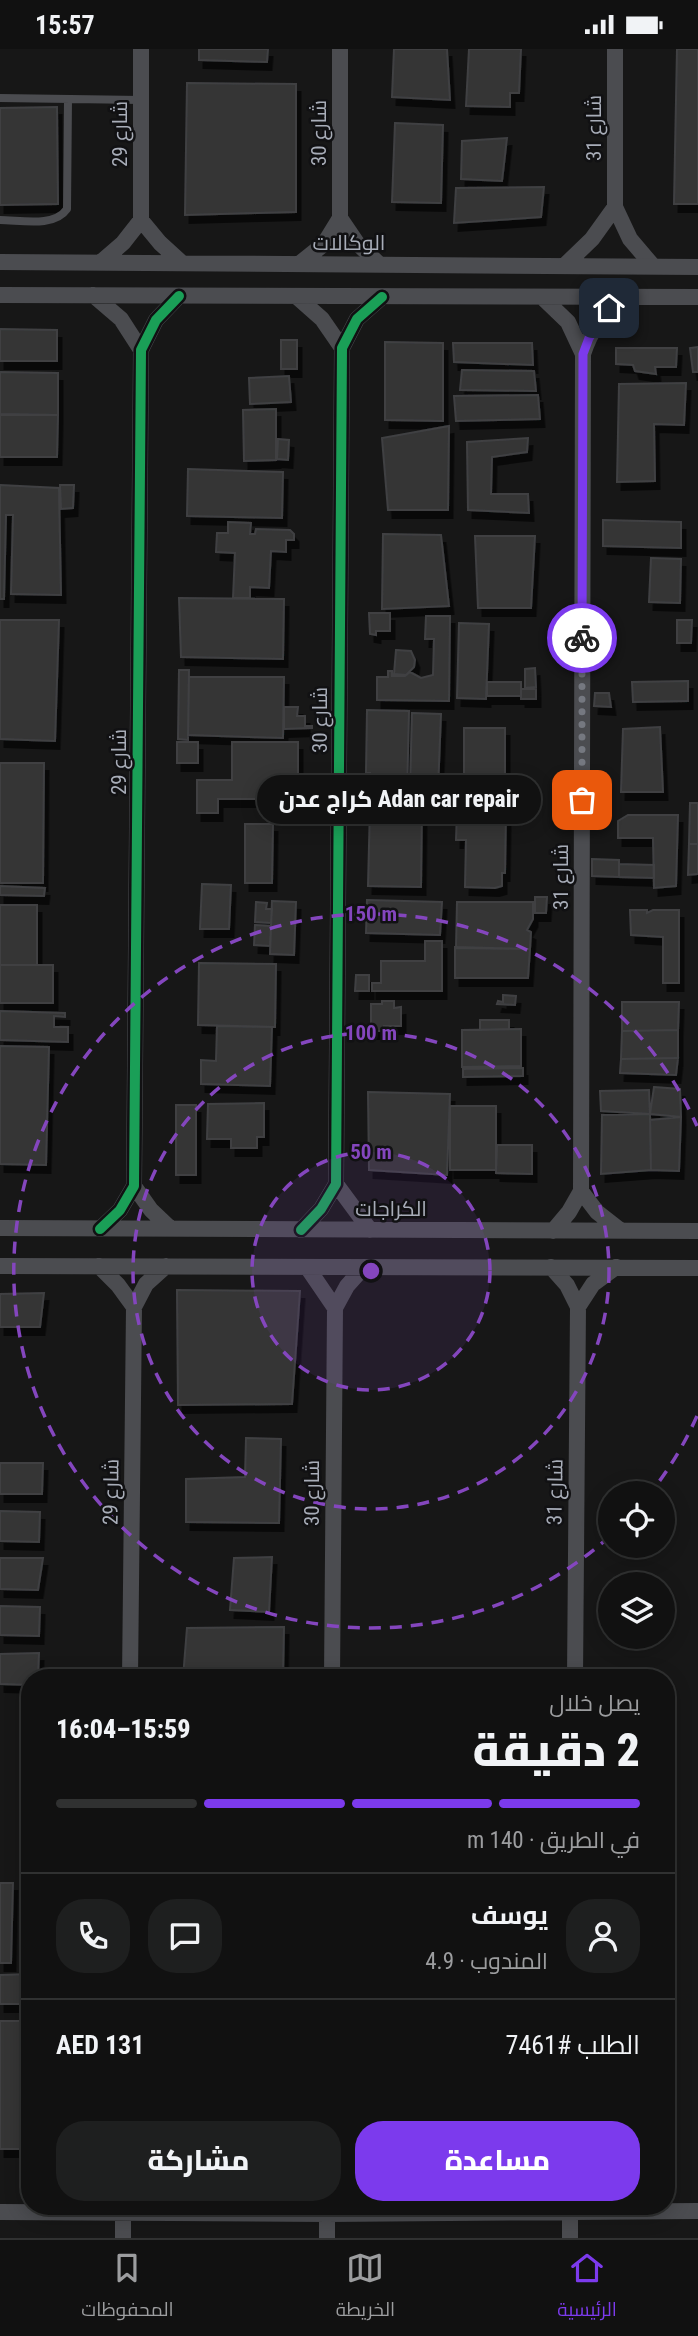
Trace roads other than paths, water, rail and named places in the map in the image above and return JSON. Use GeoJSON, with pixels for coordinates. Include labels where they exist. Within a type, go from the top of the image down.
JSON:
{"type":"FeatureCollection","features":[{"type":"Feature","properties":{"kind":"street","name":"شارع 29"},"geometry":{"type":"LineString","coordinates":[[141,49],[141,220]]}},
{"type":"Feature","properties":{"kind":"street","name":"شارع 30"},"geometry":{"type":"LineString","coordinates":[[340,49],[340,218]]}},
{"type":"Feature","properties":{"kind":"street","name":"شارع 31"},"geometry":{"type":"LineString","coordinates":[[615,49],[615,207],[630,239],[653,266]]}},
{"type":"Feature","properties":{"kind":"street"},"geometry":{"type":"LineString","coordinates":[[564,266],[593,239],[615,207]]}},
{"type":"Feature","properties":{"kind":"street"},"geometry":{"type":"LineString","coordinates":[[299,264],[324,244],[340,218],[357,243],[379,264]]}},
{"type":"Feature","properties":{"kind":"street"},"geometry":{"type":"LineString","coordinates":[[101,262],[123,243],[141,220],[160,243],[182,263]]}},
{"type":"Feature","properties":{"kind":"street","name":"الوكالات"},"geometry":{"type":"LineString","coordinates":[[0,262],[698,267]]}},
{"type":"Feature","properties":{"kind":"street"},"geometry":{"type":"LineString","coordinates":[[0,295],[698,297]]}},
{"type":"Feature","properties":{"kind":"street"},"geometry":{"type":"LineString","coordinates":[[93,295],[121,319],[141,350]]}},
{"type":"Feature","properties":{"kind":"street","name":"شارع 29"},"geometry":{"type":"LineString","coordinates":[[134,1186],[141,350],[156,320],[179,296]]}},
{"type":"Feature","properties":{"kind":"street"},"geometry":{"type":"LineString","coordinates":[[296,296],[322,319],[342,348]]}},
{"type":"Feature","properties":{"kind":"street","name":"شارع 30"},"geometry":{"type":"LineString","coordinates":[[336,1184],[342,348],[358,319],[382,297]]}},
{"type":"Feature","properties":{"kind":"street","name":"شارع 31"},"geometry":{"type":"LineString","coordinates":[[542,297],[568,322],[583,354]]}},
{"type":"Feature","properties":{"kind":"street","name":"شارع 31"},"geometry":{"type":"LineString","coordinates":[[581,1191],[583,354],[598,322],[609,308],[623,297]]}},
{"type":"Feature","properties":{"kind":"street"},"geometry":{"type":"LineString","coordinates":[[301,1230],[321,1209],[336,1184],[351,1208],[370,1230]]}},
{"type":"Feature","properties":{"kind":"street"},"geometry":{"type":"LineString","coordinates":[[100,1229],[120,1210],[134,1186],[150,1210],[171,1229]]}},
{"type":"Feature","properties":{"kind":"street"},"geometry":{"type":"LineString","coordinates":[[553,1231],[569,1212],[581,1191],[597,1212],[620,1230]]}},
{"type":"Feature","properties":{"kind":"street","name":"الكراجات"},"geometry":{"type":"LineString","coordinates":[[0,1228],[698,1231]]}},
{"type":"Feature","properties":{"kind":"street"},"geometry":{"type":"LineString","coordinates":[[0,1266],[698,1268]]}},
{"type":"Feature","properties":{"kind":"street"},"geometry":{"type":"LineString","coordinates":[[99,1266],[118,1285],[134,1307],[146,1283],[166,1266]]}},
{"type":"Feature","properties":{"kind":"street"},"geometry":{"type":"LineString","coordinates":[[307,1267],[335,1308],[347,1286],[363,1267]]}},
{"type":"Feature","properties":{"kind":"street"},"geometry":{"type":"LineString","coordinates":[[551,1268],[568,1285],[578,1307]]}},
{"type":"Feature","properties":{"kind":"street"},"geometry":{"type":"LineString","coordinates":[[578,1307],[593,1284],[616,1268]]}},
{"type":"Feature","properties":{"kind":"street","name":"شارع 29"},"geometry":{"type":"LineString","coordinates":[[130,1669],[134,1307]]}},
{"type":"Feature","properties":{"kind":"street","name":"شارع 31"},"geometry":{"type":"LineString","coordinates":[[575,1669],[578,1307]]}},
{"type":"Feature","properties":{"kind":"street","name":"شارع 30"},"geometry":{"type":"LineString","coordinates":[[332,1669],[335,1308]]}},
{"type":"Feature","properties":{"kind":"street"},"geometry":{"type":"LineString","coordinates":[[0,2212],[21,2211]]}},
{"type":"Feature","properties":{"kind":"street"},"geometry":{"type":"LineString","coordinates":[[675,2211],[698,2211]]}},
{"type":"Feature","properties":{"kind":"street"},"geometry":{"type":"LineString","coordinates":[[123,2215],[123,2238]]}},
{"type":"Feature","properties":{"kind":"street"},"geometry":{"type":"LineString","coordinates":[[327,2215],[327,2238]]}},
{"type":"Feature","properties":{"kind":"street"},"geometry":{"type":"LineString","coordinates":[[569,2215],[570,2238]]}},
{"type":"Feature","properties":{"kind":"lane"},"geometry":{"type":"LineString","coordinates":[[0,98],[141,100]]}},
{"type":"Feature","properties":{"kind":"lane"},"geometry":{"type":"LineString","coordinates":[[0,220],[53,220],[67,209],[68,99]]}},
{"type":"Feature","properties":{"kind":"place","name":"Adan car repair كراج عدن"},"geometry":{"type":"Point","coordinates":[582,800]}}]}
